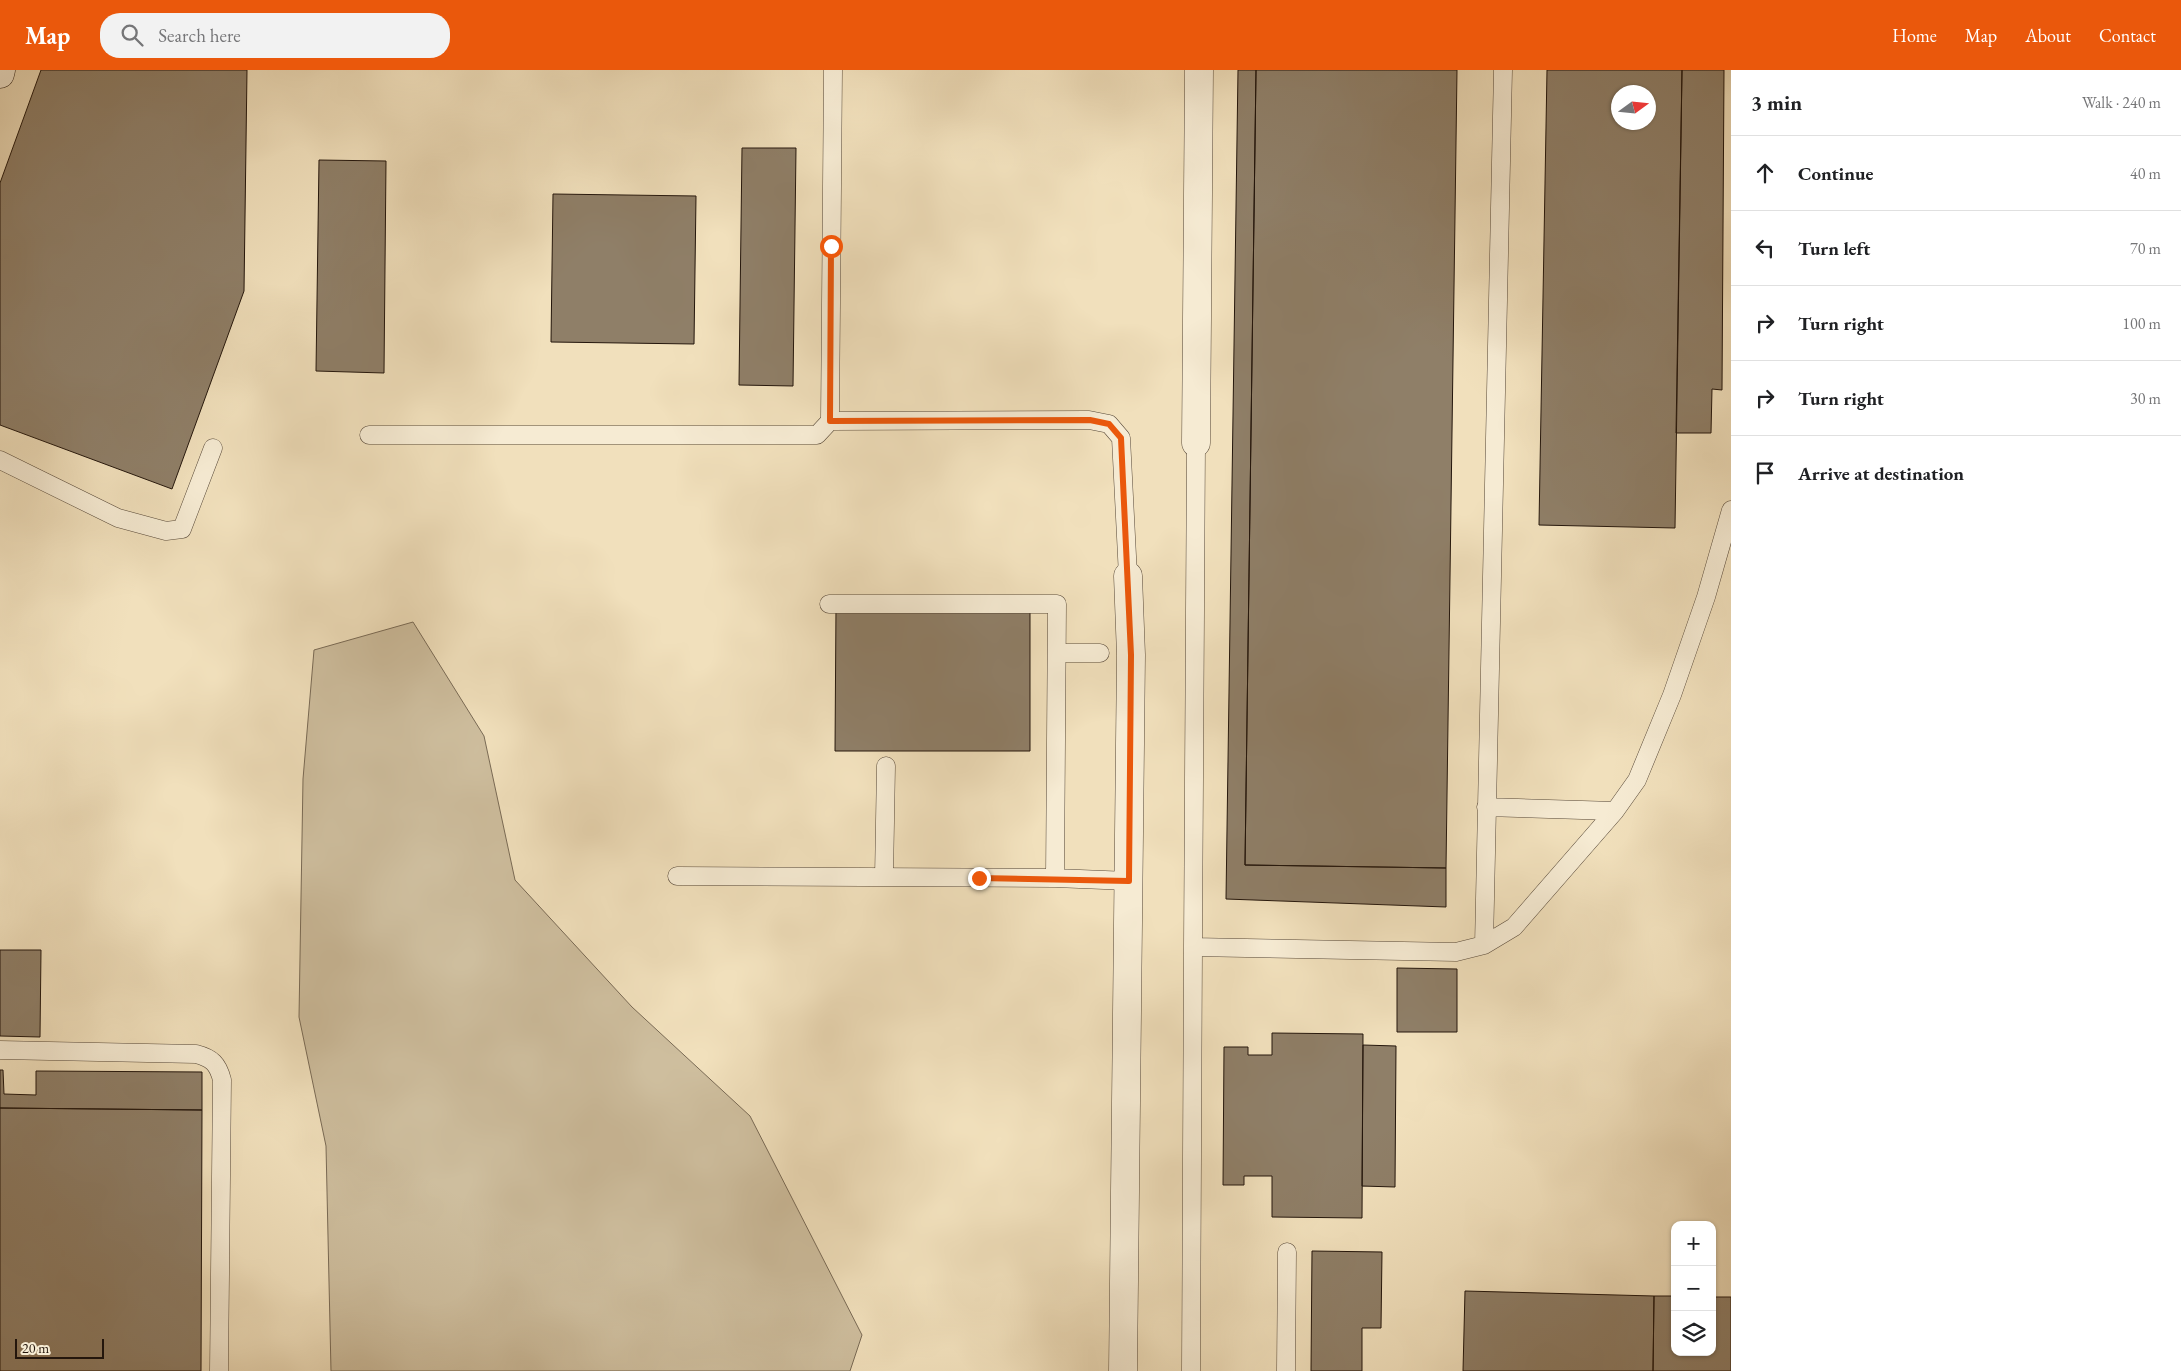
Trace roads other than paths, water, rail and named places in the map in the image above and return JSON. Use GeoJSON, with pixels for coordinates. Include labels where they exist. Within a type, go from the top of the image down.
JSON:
{"type":"FeatureCollection","features":[{"type":"Feature","properties":{"kind":"street"},"geometry":{"type":"LineString","coordinates":[[0,74],[1,70]]}},
{"type":"Feature","properties":{"kind":"street"},"geometry":{"type":"LineString","coordinates":[[1196,443],[1199,70]]}},
{"type":"Feature","properties":{"kind":"street"},"geometry":{"type":"LineString","coordinates":[[1123,1371],[1131,655],[1128,576]]}},
{"type":"Feature","properties":{"kind":"lane"},"geometry":{"type":"LineString","coordinates":[[369,435],[818,434],[830,421],[833,70]]}},
{"type":"Feature","properties":{"kind":"lane"},"geometry":{"type":"LineString","coordinates":[[1484,945],[1503,70]]}},
{"type":"Feature","properties":{"kind":"lane"},"geometry":{"type":"LineString","coordinates":[[830,421],[1090,420],[1109,424],[1121,438],[1128,576]]}},
{"type":"Feature","properties":{"kind":"lane"},"geometry":{"type":"LineString","coordinates":[[1191,1371],[1196,443]]}},
{"type":"Feature","properties":{"kind":"lane"},"geometry":{"type":"LineString","coordinates":[[0,460],[118,518],[166,531],[182,529],[213,448]]}},
{"type":"Feature","properties":{"kind":"lane"},"geometry":{"type":"LineString","coordinates":[[1193,947],[1456,952],[1484,945],[1514,927],[1615,811],[1637,780],[1672,695],[1706,597],[1731,510]]}},
{"type":"Feature","properties":{"kind":"lane"},"geometry":{"type":"LineString","coordinates":[[829,604],[1057,604],[1055,878]]}},
{"type":"Feature","properties":{"kind":"lane"},"geometry":{"type":"LineString","coordinates":[[1057,653],[1100,653]]}},
{"type":"Feature","properties":{"kind":"lane"},"geometry":{"type":"LineString","coordinates":[[884,877],[886,766]]}},
{"type":"Feature","properties":{"kind":"lane"},"geometry":{"type":"LineString","coordinates":[[1486,807],[1615,811]]}},
{"type":"Feature","properties":{"kind":"lane"},"geometry":{"type":"LineString","coordinates":[[677,876],[1055,878],[1129,881]]}},
{"type":"Feature","properties":{"kind":"lane"},"geometry":{"type":"LineString","coordinates":[[0,1050],[196,1054],[206,1056],[214,1062],[220,1071],[222,1080],[219,1371]]}},
{"type":"Feature","properties":{"kind":"lane"},"geometry":{"type":"LineString","coordinates":[[1286,1371],[1287,1252]]}}]}
